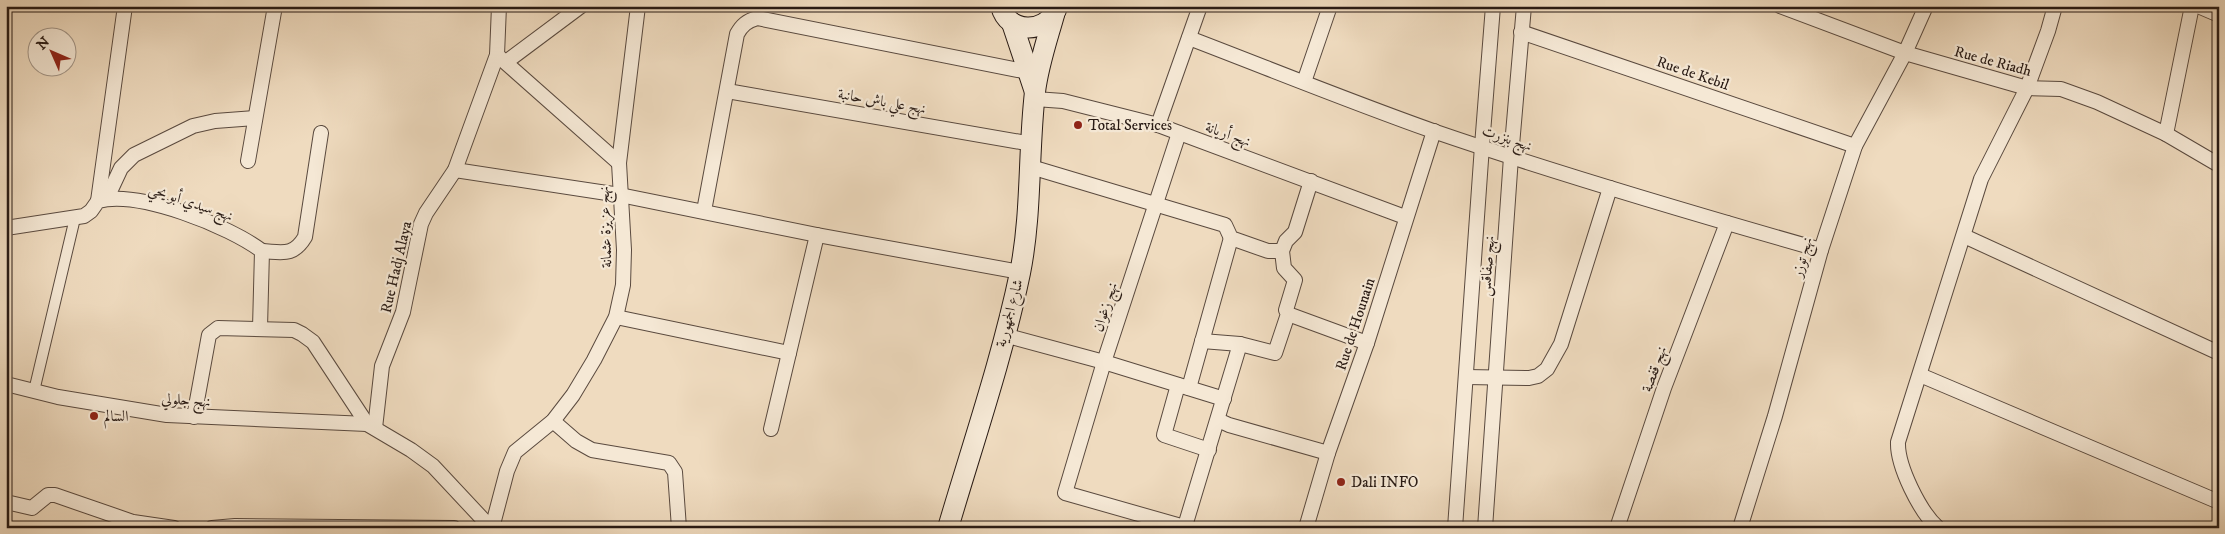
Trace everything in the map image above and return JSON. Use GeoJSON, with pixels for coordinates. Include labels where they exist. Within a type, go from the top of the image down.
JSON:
{"type":"FeatureCollection","features":[{"type":"Feature","properties":{"kind":"main road"},"geometry":{"type":"LineString","coordinates":[[1001,6],[1006,17],[1012,23],[1035,95]]}},
{"type":"Feature","properties":{"kind":"main road"},"geometry":{"type":"LineString","coordinates":[[1012,23],[1030,28],[1048,22],[1056,11]]}},
{"type":"Feature","properties":{"kind":"main road"},"geometry":{"type":"LineString","coordinates":[[1035,95],[1056,11]]}},
{"type":"Feature","properties":{"kind":"main road","name":"شارع الجمهورية"},"geometry":{"type":"LineString","coordinates":[[948,528],[1004,335],[1020,272],[1029,205],[1035,95]]}},
{"type":"Feature","properties":{"kind":"street"},"geometry":{"type":"LineString","coordinates":[[102,199],[125,6]]}},
{"type":"Feature","properties":{"kind":"street"},"geometry":{"type":"LineString","coordinates":[[248,161],[275,6]]}},
{"type":"Feature","properties":{"kind":"street","name":"Rue Hadj Alaya"},"geometry":{"type":"LineString","coordinates":[[371,426],[382,366],[403,312],[421,224],[426,213],[455,170],[502,59],[499,6]]}},
{"type":"Feature","properties":{"kind":"street"},"geometry":{"type":"LineString","coordinates":[[581,6],[502,59],[619,163]]}},
{"type":"Feature","properties":{"kind":"street","name":"نهج عزيزة عثمانة"},"geometry":{"type":"LineString","coordinates":[[491,528],[507,471],[516,452],[553,421],[594,360],[616,317],[623,285],[624,250],[619,163],[638,6]]}},
{"type":"Feature","properties":{"kind":"street"},"geometry":{"type":"LineString","coordinates":[[1158,125],[1200,6]]}},
{"type":"Feature","properties":{"kind":"street"},"geometry":{"type":"LineString","coordinates":[[1304,82],[1330,6]]}},
{"type":"Feature","properties":{"kind":"street","name":"نهج صفاقس"},"geometry":{"type":"LineString","coordinates":[[1455,528],[1493,6]]}},
{"type":"Feature","properties":{"kind":"street","name":"نهج صفاقس"},"geometry":{"type":"LineString","coordinates":[[1485,528],[1511,157],[1524,6]]}},
{"type":"Feature","properties":{"kind":"street","name":"Rue de Riadh"},"geometry":{"type":"LineString","coordinates":[[1780,6],[1905,53],[2027,88],[2061,89],[2097,102],[2166,134],[2219,165]]}},
{"type":"Feature","properties":{"kind":"street","name":"نهج توزر"},"geometry":{"type":"LineString","coordinates":[[1740,528],[1821,250],[1855,146],[1905,53],[1926,6]]}},
{"type":"Feature","properties":{"kind":"street"},"geometry":{"type":"LineString","coordinates":[[1938,528],[1924,512],[1898,452],[1898,442],[1981,179],[2027,88],[2055,6]]}},
{"type":"Feature","properties":{"kind":"street"},"geometry":{"type":"LineString","coordinates":[[2166,134],[2192,6]]}},
{"type":"Feature","properties":{"kind":"street"},"geometry":{"type":"LineString","coordinates":[[2198,6],[2219,15]]}},
{"type":"Feature","properties":{"kind":"street"},"geometry":{"type":"LineString","coordinates":[[704,211],[737,34],[741,26],[749,20],[757,18],[1028,72]]}},
{"type":"Feature","properties":{"kind":"street","name":"Rue de Kebil"},"geometry":{"type":"LineString","coordinates":[[1522,32],[1855,146]]}},
{"type":"Feature","properties":{"kind":"street","name":"نهج بنزرت"},"geometry":{"type":"LineString","coordinates":[[1189,38],[1434,131],[1511,157],[1821,250]]}},
{"type":"Feature","properties":{"kind":"street","name":"نهج علي باش حانبة"},"geometry":{"type":"LineString","coordinates":[[727,91],[1032,144]]}},
{"type":"Feature","properties":{"kind":"street","name":"نهج أريانة"},"geometry":{"type":"LineString","coordinates":[[1035,95],[1158,125],[1405,217]]}},
{"type":"Feature","properties":{"kind":"street"},"geometry":{"type":"LineString","coordinates":[[6,228],[84,216],[102,199],[121,168],[134,155],[193,126],[215,121],[256,118]]}},
{"type":"Feature","properties":{"kind":"street","name":"Rue de Hounain"},"geometry":{"type":"LineString","coordinates":[[1306,528],[1328,453],[1367,343],[1405,217],[1434,131]]}},
{"type":"Feature","properties":{"kind":"street"},"geometry":{"type":"LineString","coordinates":[[260,328],[262,251],[287,252],[295,250],[305,238],[321,133]]}},
{"type":"Feature","properties":{"kind":"street","name":"نهج زغوان"},"geometry":{"type":"LineString","coordinates":[[1179,133],[1104,362],[1065,493],[1187,527]]}},
{"type":"Feature","properties":{"kind":"street"},"geometry":{"type":"LineString","coordinates":[[1032,167],[1225,225],[1231,238],[1202,341],[1164,435],[1209,450]]}},
{"type":"Feature","properties":{"kind":"street"},"geometry":{"type":"LineString","coordinates":[[455,170],[620,195],[817,236],[1020,272]]}},
{"type":"Feature","properties":{"kind":"street"},"geometry":{"type":"LineString","coordinates":[[1202,341],[1240,344],[1275,353],[1288,314],[1286,310],[1295,280],[1284,268],[1282,251],[1286,241],[1295,232],[1311,181]]}},
{"type":"Feature","properties":{"kind":"street"},"geometry":{"type":"LineString","coordinates":[[1466,377],[1529,378],[1538,376],[1553,361],[1561,344],[1610,188]]}},
{"type":"Feature","properties":{"kind":"street","name":"نهج سيدي أبو يحي"},"geometry":{"type":"LineString","coordinates":[[102,199],[125,199],[164,207],[245,238],[262,251]]}},
{"type":"Feature","properties":{"kind":"street"},"geometry":{"type":"LineString","coordinates":[[34,391],[75,218]]}},
{"type":"Feature","properties":{"kind":"street","name":"نهج قفصة"},"geometry":{"type":"LineString","coordinates":[[1617,528],[1664,388],[1727,223]]}},
{"type":"Feature","properties":{"kind":"street"},"geometry":{"type":"LineString","coordinates":[[771,429],[817,236]]}},
{"type":"Feature","properties":{"kind":"street"},"geometry":{"type":"LineString","coordinates":[[1964,236],[2219,353]]}},
{"type":"Feature","properties":{"kind":"street"},"geometry":{"type":"LineString","coordinates":[[1231,238],[1268,251],[1282,251]]}},
{"type":"Feature","properties":{"kind":"street"},"geometry":{"type":"LineString","coordinates":[[1288,314],[1367,343]]}},
{"type":"Feature","properties":{"kind":"street"},"geometry":{"type":"LineString","coordinates":[[616,317],[789,353]]}},
{"type":"Feature","properties":{"kind":"street"},"geometry":{"type":"LineString","coordinates":[[194,417],[209,335],[218,328],[294,330],[313,342],[371,426],[411,450],[433,466],[491,528]]}},
{"type":"Feature","properties":{"kind":"street"},"geometry":{"type":"LineString","coordinates":[[1004,335],[1104,362],[1224,399]]}},
{"type":"Feature","properties":{"kind":"street"},"geometry":{"type":"LineString","coordinates":[[1187,527],[1240,344]]}},
{"type":"Feature","properties":{"kind":"street"},"geometry":{"type":"LineString","coordinates":[[1920,375],[2219,502]]}},
{"type":"Feature","properties":{"kind":"street","name":"نهج جلولي"},"geometry":{"type":"LineString","coordinates":[[6,384],[140,412],[194,417],[371,426]]}},
{"type":"Feature","properties":{"kind":"street"},"geometry":{"type":"LineString","coordinates":[[1218,420],[1229,425],[1328,453]]}},
{"type":"Feature","properties":{"kind":"street"},"geometry":{"type":"LineString","coordinates":[[553,421],[576,440],[592,450],[669,463],[675,472],[679,528]]}},
{"type":"Feature","properties":{"kind":"street"},"geometry":{"type":"LineString","coordinates":[[6,502],[32,508],[48,495],[55,495],[133,522],[174,528]]}},
{"type":"Feature","properties":{"kind":"street"},"geometry":{"type":"LineString","coordinates":[[212,528],[454,528]]}},
{"type":"Feature","properties":{"kind":"place","name":"Total Services"},"geometry":{"type":"Point","coordinates":[1078,125]}},
{"type":"Feature","properties":{"kind":"place","name":"السالم"},"geometry":{"type":"Point","coordinates":[94,416]}},
{"type":"Feature","properties":{"kind":"place","name":"Dali INFO"},"geometry":{"type":"Point","coordinates":[1341,482]}}]}
